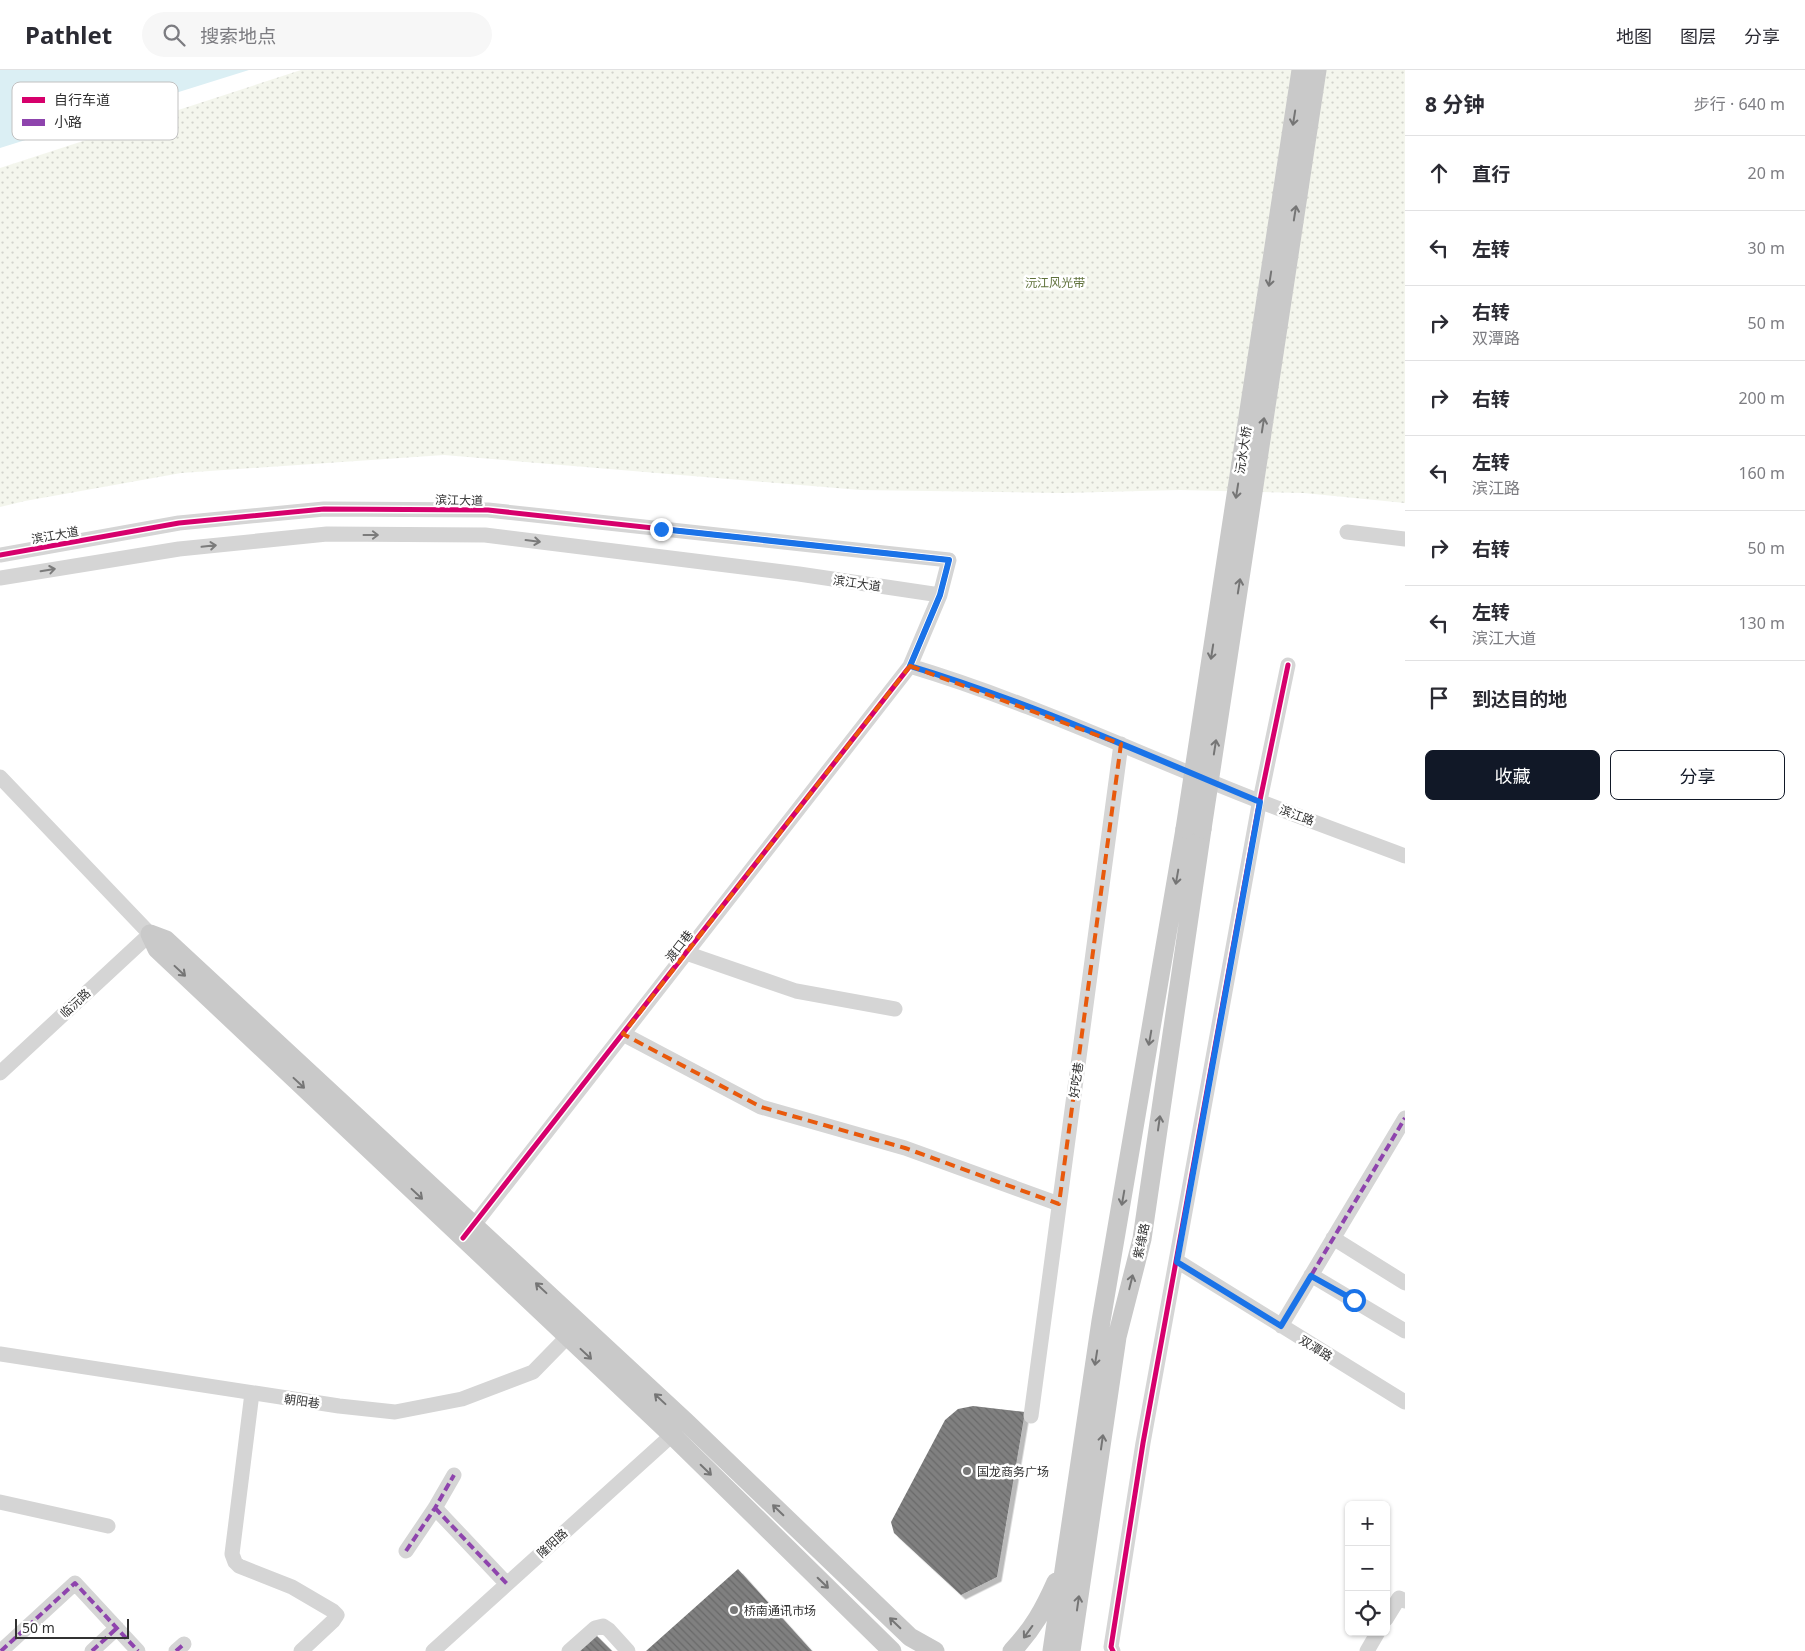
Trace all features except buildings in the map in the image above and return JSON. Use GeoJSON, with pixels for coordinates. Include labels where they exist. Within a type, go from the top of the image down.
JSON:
{"type":"FeatureCollection","features":[{"type":"Feature","properties":{"kind":"main road","name":"沅水大桥"},"geometry":{"type":"LineString","coordinates":[[1194,829],[1302,70]]}},
{"type":"Feature","properties":{"kind":"main road","name":"沅水大桥"},"geometry":{"type":"LineString","coordinates":[[1194,829],[1317,70]]}},
{"type":"Feature","properties":{"kind":"main road","name":"紫缘路"},"geometry":{"type":"LineString","coordinates":[[1052,1651],[1102,1321],[1194,829]]}},
{"type":"Feature","properties":{"kind":"main road","name":"紫缘路"},"geometry":{"type":"LineString","coordinates":[[1071,1651],[1117,1337],[1142,1239],[1194,829]]}},
{"type":"Feature","properties":{"kind":"main road"},"geometry":{"type":"LineString","coordinates":[[150,934],[157,949],[910,1637],[935,1651]]}},
{"type":"Feature","properties":{"kind":"main road"},"geometry":{"type":"LineString","coordinates":[[574,1330],[672,1436],[892,1651]]}},
{"type":"Feature","properties":{"kind":"main road"},"geometry":{"type":"LineString","coordinates":[[1012,1651],[1029,1633],[1066,1558]]}},
{"type":"Feature","properties":{"kind":"street","name":"滨江大道"},"geometry":{"type":"LineString","coordinates":[[0,555],[179,523],[334,509],[488,510],[949,560]]}},
{"type":"Feature","properties":{"kind":"street"},"geometry":{"type":"LineString","coordinates":[[1347,532],[1405,539]]}},
{"type":"Feature","properties":{"kind":"street","name":"滨江大道"},"geometry":{"type":"LineString","coordinates":[[0,578],[179,549],[327,534],[485,535],[799,574],[940,595]]}},
{"type":"Feature","properties":{"kind":"street","name":"渡口巷"},"geometry":{"type":"LineString","coordinates":[[468,1232],[910,666],[940,595],[949,560]]}},
{"type":"Feature","properties":{"kind":"street"},"geometry":{"type":"LineString","coordinates":[[1112,1651],[1111,1647],[1141,1453],[1260,802],[1288,665]]}},
{"type":"Feature","properties":{"kind":"street","name":"滨江路"},"geometry":{"type":"LineString","coordinates":[[910,666],[956,680],[1121,744],[1260,802],[1405,856]]}},
{"type":"Feature","properties":{"kind":"street","name":"好吃巷"},"geometry":{"type":"LineString","coordinates":[[1031,1416],[1121,744]]}},
{"type":"Feature","properties":{"kind":"street"},"geometry":{"type":"LineString","coordinates":[[0,778],[150,934]]}},
{"type":"Feature","properties":{"kind":"street","name":"临沅路"},"geometry":{"type":"LineString","coordinates":[[0,1073],[150,934]]}},
{"type":"Feature","properties":{"kind":"street"},"geometry":{"type":"LineString","coordinates":[[686,954],[796,990],[895,1009]]}},
{"type":"Feature","properties":{"kind":"street"},"geometry":{"type":"LineString","coordinates":[[623,1034],[761,1107],[905,1148],[1059,1204]]}},
{"type":"Feature","properties":{"kind":"street"},"geometry":{"type":"LineString","coordinates":[[1281,1326],[1405,1118]]}},
{"type":"Feature","properties":{"kind":"street"},"geometry":{"type":"LineString","coordinates":[[1333,1238],[1405,1283]]}},
{"type":"Feature","properties":{"kind":"street","name":"双潭路"},"geometry":{"type":"LineString","coordinates":[[1177,1262],[1405,1402]]}},
{"type":"Feature","properties":{"kind":"street"},"geometry":{"type":"LineString","coordinates":[[1311,1276],[1405,1331]]}},
{"type":"Feature","properties":{"kind":"street","name":"朝阳巷"},"geometry":{"type":"LineString","coordinates":[[0,1354],[339,1406],[395,1412],[462,1399],[533,1372],[574,1330]]}},
{"type":"Feature","properties":{"kind":"street"},"geometry":{"type":"LineString","coordinates":[[252,1393],[232,1554],[239,1566],[292,1587],[337,1615],[333,1622],[301,1651]]}},
{"type":"Feature","properties":{"kind":"street","name":"隆阳路"},"geometry":{"type":"LineString","coordinates":[[433,1651],[672,1436]]}},
{"type":"Feature","properties":{"kind":"street"},"geometry":{"type":"LineString","coordinates":[[406,1550],[436,1508],[454,1475]]}},
{"type":"Feature","properties":{"kind":"street"},"geometry":{"type":"LineString","coordinates":[[0,1502],[108,1526]]}},
{"type":"Feature","properties":{"kind":"street"},"geometry":{"type":"LineString","coordinates":[[436,1508],[507,1584]]}},
{"type":"Feature","properties":{"kind":"street"},"geometry":{"type":"LineString","coordinates":[[1,1651],[75,1583],[138,1651]]}},
{"type":"Feature","properties":{"kind":"street"},"geometry":{"type":"LineString","coordinates":[[1390,1613],[1399,1598],[1405,1601]]}},
{"type":"Feature","properties":{"kind":"street"},"geometry":{"type":"LineString","coordinates":[[569,1651],[595,1628],[603,1626],[628,1651]]}},
{"type":"Feature","properties":{"kind":"street"},"geometry":{"type":"LineString","coordinates":[[92,1651],[117,1628]]}},
{"type":"Feature","properties":{"kind":"street"},"geometry":{"type":"LineString","coordinates":[[1367,1651],[1376,1636]]}},
{"type":"Feature","properties":{"kind":"highlighted area"},"geometry":{"type":"Polygon","coordinates":[[[910,666],[1121,744],[1059,1204],[905,1148],[761,1107],[623,1034],[910,666]]]}},
{"type":"Feature","properties":{"kind":"green space","name":"沅江风光带"},"geometry":{"type":"Polygon","coordinates":[[[301,70],[1405,70],[1405,503],[1304,493],[1180,490],[1062,493],[860,490],[444,455],[181,473],[0,507],[0,168],[86,140],[178,140],[178,110],[301,70]]]}},
{"type":"Feature","properties":{"kind":"shaded area"},"geometry":{"type":"Polygon","coordinates":[[[0,70],[249,70],[178,92],[178,82],[12,82],[12,140],[26,140],[0,148],[0,70]]]}},
{"type":"Feature","properties":{"kind":"marked path"},"geometry":{"type":"LineString","coordinates":[[1281,1326],[1405,1118]]}},
{"type":"Feature","properties":{"kind":"marked path"},"geometry":{"type":"LineString","coordinates":[[406,1551],[435,1508],[454,1475]]}},
{"type":"Feature","properties":{"kind":"marked path"},"geometry":{"type":"LineString","coordinates":[[435,1508],[507,1584]]}},
{"type":"Feature","properties":{"kind":"marked path"},"geometry":{"type":"LineString","coordinates":[[1,1651],[75,1583],[138,1651]]}},
{"type":"Feature","properties":{"kind":"marked path"},"geometry":{"type":"LineString","coordinates":[[92,1651],[117,1628]]}},
{"type":"Feature","properties":{"kind":"marked path"},"geometry":{"type":"LineString","coordinates":[[176,1651],[184,1644]]}},
{"type":"Feature","properties":{"kind":"cycle path"},"geometry":{"type":"LineString","coordinates":[[0,555],[179,523],[324,509],[488,510],[949,560],[940,595],[910,666],[463,1238]]}},
{"type":"Feature","properties":{"kind":"cycle path"},"geometry":{"type":"LineString","coordinates":[[1113,1651],[1111,1647],[1143,1443],[1258,810],[1288,665]]}},
{"type":"Feature","properties":{"kind":"place","name":"国龙商务广场"},"geometry":{"type":"Point","coordinates":[967,1471]}},
{"type":"Feature","properties":{"kind":"place","name":"桥南通讯市场"},"geometry":{"type":"Point","coordinates":[734,1610]}},
{"type":"Feature","properties":{"kind":"route"},"geometry":{"type":"LineString","coordinates":[[661,529],[949,560],[940,595],[910,666],[956,680],[1031,708],[1260,802],[1177,1262],[1281,1326],[1311,1276],[1354,1300]]}}]}
